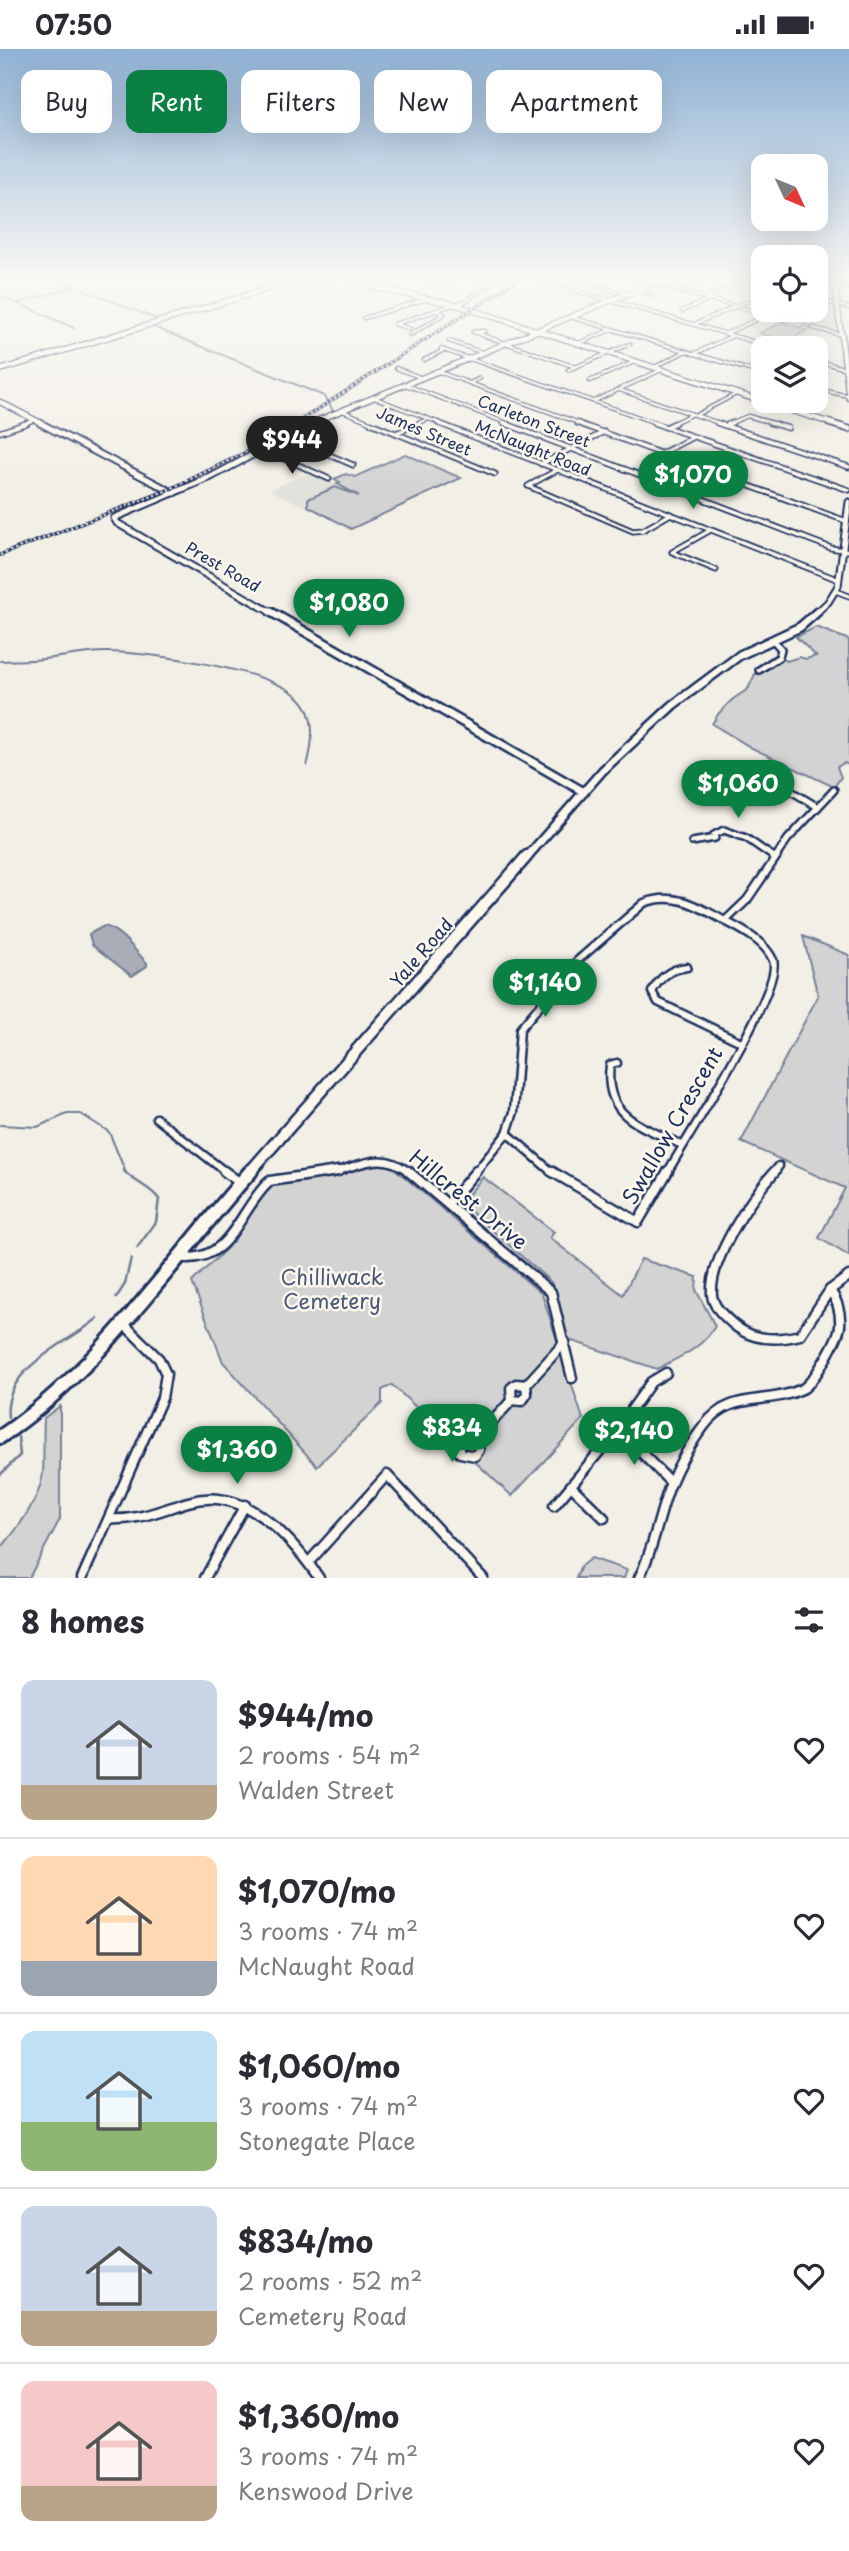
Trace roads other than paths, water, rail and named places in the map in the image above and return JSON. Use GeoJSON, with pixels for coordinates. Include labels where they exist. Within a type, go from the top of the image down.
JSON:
{"type":"FeatureCollection","features":[{"type":"Feature","properties":{"kind":"street"},"geometry":{"type":"LineString","coordinates":[[0,370],[71,348]]}},
{"type":"Feature","properties":{"kind":"street"},"geometry":{"type":"LineString","coordinates":[[470,348],[484,353]]}},
{"type":"Feature","properties":{"kind":"street"},"geometry":{"type":"LineString","coordinates":[[0,402],[174,493],[266,450],[310,424],[495,348]]}},
{"type":"Feature","properties":{"kind":"street"},"geometry":{"type":"LineString","coordinates":[[519,348],[576,367]]}},
{"type":"Feature","properties":{"kind":"street"},"geometry":{"type":"LineString","coordinates":[[590,348],[751,399]]}},
{"type":"Feature","properties":{"kind":"street"},"geometry":{"type":"LineString","coordinates":[[568,370],[620,348]]}},
{"type":"Feature","properties":{"kind":"street"},"geometry":{"type":"LineString","coordinates":[[677,348],[751,370]]}},
{"type":"Feature","properties":{"kind":"street"},"geometry":{"type":"LineString","coordinates":[[694,353],[704,348]]}},
{"type":"Feature","properties":{"kind":"street"},"geometry":{"type":"LineString","coordinates":[[828,392],[849,397],[844,348]]}},
{"type":"Feature","properties":{"kind":"street"},"geometry":{"type":"LineString","coordinates":[[424,360],[443,349],[849,490]]}},
{"type":"Feature","properties":{"kind":"street"},"geometry":{"type":"LineString","coordinates":[[653,368],[686,351]]}},
{"type":"Feature","properties":{"kind":"street"},"geometry":{"type":"LineString","coordinates":[[590,381],[634,362]]}},
{"type":"Feature","properties":{"kind":"street"},"geometry":{"type":"LineString","coordinates":[[828,364],[846,369]]}},
{"type":"Feature","properties":{"kind":"street"},"geometry":{"type":"LineString","coordinates":[[396,368],[422,378]]}},
{"type":"Feature","properties":{"kind":"street"},"geometry":{"type":"LineString","coordinates":[[593,401],[661,370]]}},
{"type":"Feature","properties":{"kind":"street"},"geometry":{"type":"LineString","coordinates":[[439,372],[846,521]]}},
{"type":"Feature","properties":{"kind":"street"},"geometry":{"type":"LineString","coordinates":[[470,383],[480,377]]}},
{"type":"Feature","properties":{"kind":"street","name":"Carleton Street"},"geometry":{"type":"LineString","coordinates":[[406,385],[831,548],[846,550]]}},
{"type":"Feature","properties":{"kind":"street"},"geometry":{"type":"LineString","coordinates":[[620,390],[849,467]]}},
{"type":"Feature","properties":{"kind":"street"},"geometry":{"type":"LineString","coordinates":[[666,427],[736,394]]}},
{"type":"Feature","properties":{"kind":"street","name":"McNaught Road"},"geometry":{"type":"LineString","coordinates":[[375,398],[709,531],[837,586],[849,596]]}},
{"type":"Feature","properties":{"kind":"street","name":"James Street"},"geometry":{"type":"LineString","coordinates":[[344,411],[495,474]]}},
{"type":"Feature","properties":{"kind":"street"},"geometry":{"type":"LineString","coordinates":[[797,413],[847,428]]}},
{"type":"Feature","properties":{"kind":"street"},"geometry":{"type":"LineString","coordinates":[[727,425],[748,416],[788,428]]}},
{"type":"Feature","properties":{"kind":"street"},"geometry":{"type":"LineString","coordinates":[[396,433],[428,419]]}},
{"type":"Feature","properties":{"kind":"street"},"geometry":{"type":"LineString","coordinates":[[0,432],[35,420]]}},
{"type":"Feature","properties":{"kind":"street"},"geometry":{"type":"LineString","coordinates":[[541,464],[604,432]]}},
{"type":"Feature","properties":{"kind":"street"},"geometry":{"type":"LineString","coordinates":[[288,437],[353,465]]}},
{"type":"Feature","properties":{"kind":"street"},"geometry":{"type":"LineString","coordinates":[[662,453],[694,437]]}},
{"type":"Feature","properties":{"kind":"street"},"geometry":{"type":"LineString","coordinates":[[266,450],[329,479]]}},
{"type":"Feature","properties":{"kind":"street"},"geometry":{"type":"LineString","coordinates":[[557,470],[528,486],[633,531],[643,530],[669,515]]}},
{"type":"Feature","properties":{"kind":"street","name":"Prest Road"},"geometry":{"type":"LineString","coordinates":[[174,493],[121,514],[114,520],[584,792]]}},
{"type":"Feature","properties":{"kind":"street"},"geometry":{"type":"LineString","coordinates":[[837,586],[846,550],[849,502]]}},
{"type":"Feature","properties":{"kind":"street"},"geometry":{"type":"LineString","coordinates":[[709,531],[672,552],[716,570]]}},
{"type":"Feature","properties":{"kind":"street","name":"Yale Road"},"geometry":{"type":"LineString","coordinates":[[0,1437],[66,1386],[124,1324],[240,1183],[614,760],[673,705],[740,655],[804,624],[837,586]]}},
{"type":"Feature","properties":{"kind":"street"},"geometry":{"type":"LineString","coordinates":[[759,670],[779,657],[781,649],[773,640]]}},
{"type":"Feature","properties":{"kind":"street"},"geometry":{"type":"LineString","coordinates":[[776,782],[818,807]]}},
{"type":"Feature","properties":{"kind":"street"},"geometry":{"type":"LineString","coordinates":[[725,921],[747,900],[788,839],[834,790]]}},
{"type":"Feature","properties":{"kind":"street"},"geometry":{"type":"LineString","coordinates":[[692,842],[715,838],[714,835],[724,830],[746,838],[775,858]]}},
{"type":"Feature","properties":{"kind":"street","name":"Swallow Crescent"},"geometry":{"type":"LineString","coordinates":[[656,898],[673,898],[691,902],[725,921],[757,941],[773,960],[774,978],[756,1019],[638,1222],[556,1175],[507,1133],[514,1112],[520,1029],[577,961],[644,903],[656,898]]}},
{"type":"Feature","properties":{"kind":"street"},"geometry":{"type":"LineString","coordinates":[[687,967],[674,968],[657,982],[653,992],[658,1002],[741,1042]]}},
{"type":"Feature","properties":{"kind":"street"},"geometry":{"type":"LineString","coordinates":[[617,1063],[610,1065],[608,1076],[607,1092],[614,1105],[628,1119],[682,1145]]}},
{"type":"Feature","properties":{"kind":"street"},"geometry":{"type":"LineString","coordinates":[[156,1118],[240,1183]]}},
{"type":"Feature","properties":{"kind":"street"},"geometry":{"type":"LineString","coordinates":[[448,1204],[507,1133]]}},
{"type":"Feature","properties":{"kind":"street","name":"Hillcrest Drive"},"geometry":{"type":"LineString","coordinates":[[178,1257],[189,1261],[200,1259],[228,1239],[263,1187],[270,1181],[324,1175],[387,1159],[400,1164],[551,1292],[572,1378]]}},
{"type":"Feature","properties":{"kind":"street"},"geometry":{"type":"LineString","coordinates":[[779,1166],[761,1186],[713,1276],[712,1297],[725,1318],[744,1332],[762,1339],[782,1340],[800,1335],[830,1290],[849,1276]]}},
{"type":"Feature","properties":{"kind":"street"},"geometry":{"type":"LineString","coordinates":[[639,1578],[650,1558],[671,1483],[708,1420],[731,1402],[764,1397],[775,1400],[807,1387],[839,1331],[840,1320],[834,1295],[830,1290]]}},
{"type":"Feature","properties":{"kind":"street"},"geometry":{"type":"LineString","coordinates":[[82,1578],[162,1398],[166,1374],[159,1359],[124,1324]]}},
{"type":"Feature","properties":{"kind":"street"},"geometry":{"type":"LineString","coordinates":[[478,1437],[512,1400],[522,1401],[527,1394],[526,1385],[565,1342]]}},
{"type":"Feature","properties":{"kind":"street"},"geometry":{"type":"LineString","coordinates":[[554,1506],[618,1429],[651,1382],[666,1373]]}},
{"type":"Feature","properties":{"kind":"street"},"geometry":{"type":"LineString","coordinates":[[618,1429],[671,1483]]}},
{"type":"Feature","properties":{"kind":"street"},"geometry":{"type":"LineString","coordinates":[[309,1562],[387,1475],[483,1578]]}},
{"type":"Feature","properties":{"kind":"street"},"geometry":{"type":"LineString","coordinates":[[571,1486],[604,1518]]}},
{"type":"Feature","properties":{"kind":"street"},"geometry":{"type":"LineString","coordinates":[[109,1518],[124,1521],[204,1497],[229,1499],[245,1505],[261,1516],[309,1562],[319,1578]]}},
{"type":"Feature","properties":{"kind":"street"},"geometry":{"type":"LineString","coordinates":[[205,1578],[245,1505]]}},
{"type":"Feature","properties":{"kind":"waterway"},"geometry":{"type":"LineString","coordinates":[[206,348],[324,396],[328,404]]}},
{"type":"Feature","properties":{"kind":"waterway"},"geometry":{"type":"LineString","coordinates":[[330,405],[333,411]]}},
{"type":"Feature","properties":{"kind":"waterway"},"geometry":{"type":"LineString","coordinates":[[0,661],[37,660],[98,652],[125,653],[206,664],[260,678],[282,686],[297,696],[308,711],[312,739],[307,766]]}},
{"type":"Feature","properties":{"kind":"waterway"},"geometry":{"type":"LineString","coordinates":[[0,1125],[37,1127],[67,1114],[81,1114],[109,1132],[126,1173]]}},
{"type":"Feature","properties":{"kind":"waterway"},"geometry":{"type":"LineString","coordinates":[[126,1173],[159,1199],[156,1222],[137,1248]]}},
{"type":"Feature","properties":{"kind":"waterway"},"geometry":{"type":"LineString","coordinates":[[116,1298],[125,1284],[131,1258]]}},
{"type":"Feature","properties":{"kind":"waterway"},"geometry":{"type":"LineString","coordinates":[[8,1418],[9,1400],[15,1385],[26,1371],[98,1318]]}},
{"type":"Feature","properties":{"kind":"waterway"},"geometry":{"type":"LineString","coordinates":[[0,1475],[20,1455],[18,1437]]}},
{"type":"Feature","properties":{"kind":"railway"},"geometry":{"type":"LineString","coordinates":[[0,555],[168,490],[269,441],[412,348]]}},
{"type":"Feature","properties":{"kind":"park label","name":"Chilliwack Cemetery"},"geometry":{"type":"Point","coordinates":[332,1290]}}]}
